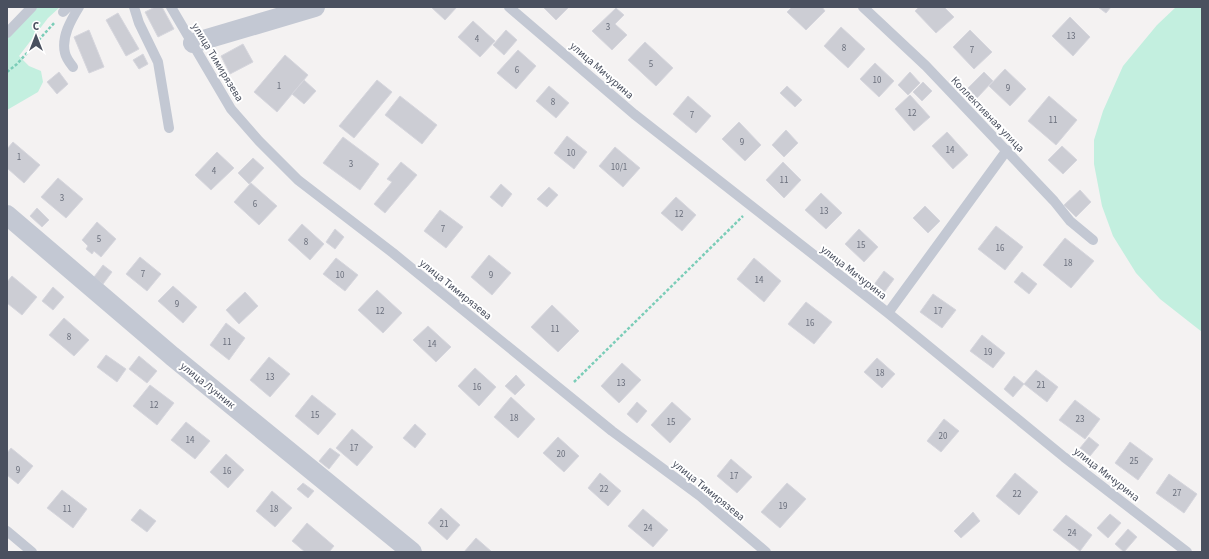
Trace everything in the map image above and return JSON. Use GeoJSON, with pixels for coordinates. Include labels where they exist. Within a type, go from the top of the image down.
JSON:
{"type":"FeatureCollection","features":[{"type":"Feature","properties":{"kind":"street"},"geometry":{"type":"LineString","coordinates":[[193,43],[315,7]]}},
{"type":"Feature","properties":{"kind":"street","name":"улица Лунник"},"geometry":{"type":"LineString","coordinates":[[7,215],[172,356],[412,552]]}},
{"type":"Feature","properties":{"kind":"lane"},"geometry":{"type":"LineString","coordinates":[[7,33],[32,7]]}},
{"type":"Feature","properties":{"kind":"lane"},"geometry":{"type":"LineString","coordinates":[[73,67],[65,52],[65,38],[69,24],[79,7]]}},
{"type":"Feature","properties":{"kind":"lane"},"geometry":{"type":"LineString","coordinates":[[134,7],[139,23],[158,62],[169,128]]}},
{"type":"Feature","properties":{"kind":"lane","name":"улица Тимирязева"},"geometry":{"type":"LineString","coordinates":[[171,7],[231,109],[259,141],[298,180],[393,253],[612,431],[700,496],[766,552]]}},
{"type":"Feature","properties":{"kind":"lane","name":"улица Мичурина"},"geometry":{"type":"LineString","coordinates":[[509,7],[634,114],[888,313],[1064,457],[1187,552]]}},
{"type":"Feature","properties":{"kind":"lane","name":"Коллективная улица"},"geometry":{"type":"LineString","coordinates":[[863,7],[926,66],[1007,150],[1054,201],[1070,221],[1093,240]]}},
{"type":"Feature","properties":{"kind":"lane"},"geometry":{"type":"LineString","coordinates":[[888,313],[1007,150]]}},
{"type":"Feature","properties":{"kind":"lane"},"geometry":{"type":"LineString","coordinates":[[7,531],[32,552]]}},
{"type":"Feature","properties":{"kind":"path"},"geometry":{"type":"LineString","coordinates":[[7,72],[17,64],[66,10]]}},
{"type":"Feature","properties":{"kind":"path"},"geometry":{"type":"LineString","coordinates":[[564,392],[753,207]]}},
{"type":"Feature","properties":{"kind":"green space"},"geometry":{"type":"Polygon","coordinates":[[[37,7],[60,7],[48,18],[19,56],[29,66],[41,71],[43,82],[38,92],[7,110],[7,39],[37,7]]]}},
{"type":"Feature","properties":{"kind":"green space"},"geometry":{"type":"Polygon","coordinates":[[[1176,7],[1202,7],[1202,332],[1160,299],[1136,273],[1113,236],[1102,206],[1094,164],[1094,140],[1103,111],[1123,66],[1157,25],[1176,7]]]}},
{"type":"Feature","properties":{"kind":"building"},"geometry":{"type":"Polygon","coordinates":[[[155,7],[162,7],[174,29],[158,37],[145,12],[155,7]]]}},
{"type":"Feature","properties":{"kind":"building"},"geometry":{"type":"Polygon","coordinates":[[[431,7],[457,7],[445,20],[431,7]]]}},
{"type":"Feature","properties":{"kind":"building"},"geometry":{"type":"Polygon","coordinates":[[[543,7],[569,7],[556,20],[543,7]]]}},
{"type":"Feature","properties":{"kind":"building"},"geometry":{"type":"Polygon","coordinates":[[[792,7],[822,7],[825,11],[806,30],[787,12],[792,7]]]}},
{"type":"Feature","properties":{"kind":"building"},"geometry":{"type":"Polygon","coordinates":[[[919,7],[944,7],[954,17],[936,33],[915,11],[919,7]]]}},
{"type":"Feature","properties":{"kind":"building"},"geometry":{"type":"Polygon","coordinates":[[[1098,7],[1111,7],[1106,13],[1098,7]]]}},
{"type":"Feature","properties":{"kind":"building"},"geometry":{"type":"Polygon","coordinates":[[[616,8],[624,15],[615,24],[627,35],[612,50],[592,31],[616,8]]]}},
{"type":"Feature","properties":{"kind":"building"},"geometry":{"type":"Polygon","coordinates":[[[118,13],[139,49],[126,56],[106,20],[118,13]]]}},
{"type":"Feature","properties":{"kind":"building"},"geometry":{"type":"Polygon","coordinates":[[[1070,17],[1090,37],[1073,56],[1052,36],[1070,17]]]}},
{"type":"Feature","properties":{"kind":"building"},"geometry":{"type":"Polygon","coordinates":[[[473,21],[495,41],[480,57],[458,37],[473,21]]]}},
{"type":"Feature","properties":{"kind":"building"},"geometry":{"type":"Polygon","coordinates":[[[841,27],[865,49],[848,68],[824,46],[841,27]]]}},
{"type":"Feature","properties":{"kind":"building"},"geometry":{"type":"Polygon","coordinates":[[[89,30],[104,67],[89,73],[74,37],[89,30]]]}},
{"type":"Feature","properties":{"kind":"building"},"geometry":{"type":"Polygon","coordinates":[[[506,30],[517,40],[504,55],[493,45],[506,30]]]}},
{"type":"Feature","properties":{"kind":"building"},"geometry":{"type":"Polygon","coordinates":[[[970,30],[992,52],[974,69],[953,47],[970,30]]]}},
{"type":"Feature","properties":{"kind":"building"},"geometry":{"type":"Polygon","coordinates":[[[645,42],[673,68],[656,86],[628,60],[645,42]]]}},
{"type":"Feature","properties":{"kind":"building"},"geometry":{"type":"Polygon","coordinates":[[[243,44],[253,62],[230,74],[221,56],[243,44]]]}},
{"type":"Feature","properties":{"kind":"building"},"geometry":{"type":"Polygon","coordinates":[[[518,50],[536,66],[516,89],[497,73],[518,50]]]}},
{"type":"Feature","properties":{"kind":"building"},"geometry":{"type":"Polygon","coordinates":[[[143,54],[148,64],[139,69],[133,60],[143,54]]]}},
{"type":"Feature","properties":{"kind":"building"},"geometry":{"type":"Polygon","coordinates":[[[285,55],[308,75],[277,112],[254,92],[285,55]]]}},
{"type":"Feature","properties":{"kind":"building"},"geometry":{"type":"Polygon","coordinates":[[[875,63],[894,81],[879,97],[860,79],[875,63]]]}},
{"type":"Feature","properties":{"kind":"building"},"geometry":{"type":"Polygon","coordinates":[[[1005,69],[1026,89],[1010,106],[989,86],[1005,69]]]}},
{"type":"Feature","properties":{"kind":"building"},"geometry":{"type":"Polygon","coordinates":[[[59,72],[68,84],[57,94],[47,82],[59,72]]]}},
{"type":"Feature","properties":{"kind":"building"},"geometry":{"type":"Polygon","coordinates":[[[910,72],[920,83],[908,95],[898,85],[910,72]]]}},
{"type":"Feature","properties":{"kind":"building"},"geometry":{"type":"Polygon","coordinates":[[[984,72],[993,81],[977,98],[968,88],[984,72]]]}},
{"type":"Feature","properties":{"kind":"building"},"geometry":{"type":"Polygon","coordinates":[[[304,80],[316,91],[304,104],[292,94],[304,80]]]}},
{"type":"Feature","properties":{"kind":"building"},"geometry":{"type":"Polygon","coordinates":[[[377,80],[392,92],[354,138],[339,126],[377,80]]]}},
{"type":"Feature","properties":{"kind":"building"},"geometry":{"type":"Polygon","coordinates":[[[923,82],[932,91],[922,101],[913,92],[923,82]]]}},
{"type":"Feature","properties":{"kind":"building"},"geometry":{"type":"Polygon","coordinates":[[[549,86],[569,103],[556,118],[536,101],[549,86]]]}},
{"type":"Feature","properties":{"kind":"building"},"geometry":{"type":"Polygon","coordinates":[[[787,86],[802,100],[795,107],[780,93],[787,86]]]}},
{"type":"Feature","properties":{"kind":"building"},"geometry":{"type":"Polygon","coordinates":[[[910,95],[930,117],[914,131],[895,109],[910,95]]]}},
{"type":"Feature","properties":{"kind":"building"},"geometry":{"type":"Polygon","coordinates":[[[400,96],[437,125],[422,144],[385,115],[400,96]]]}},
{"type":"Feature","properties":{"kind":"building"},"geometry":{"type":"Polygon","coordinates":[[[688,96],[711,116],[696,133],[673,114],[688,96]]]}},
{"type":"Feature","properties":{"kind":"building"},"geometry":{"type":"Polygon","coordinates":[[[1049,96],[1077,120],[1056,145],[1028,121],[1049,96]]]}},
{"type":"Feature","properties":{"kind":"building"},"geometry":{"type":"Polygon","coordinates":[[[739,122],[761,145],[745,161],[722,139],[739,122]]]}},
{"type":"Feature","properties":{"kind":"building"},"geometry":{"type":"Polygon","coordinates":[[[786,130],[798,143],[784,157],[772,145],[786,130]]]}},
{"type":"Feature","properties":{"kind":"building"},"geometry":{"type":"Polygon","coordinates":[[[947,132],[968,155],[953,169],[932,146],[947,132]]]}},
{"type":"Feature","properties":{"kind":"building"},"geometry":{"type":"Polygon","coordinates":[[[567,136],[587,152],[574,169],[554,153],[567,136]]]}},
{"type":"Feature","properties":{"kind":"building"},"geometry":{"type":"Polygon","coordinates":[[[343,137],[379,164],[360,190],[323,163],[343,137]]]}},
{"type":"Feature","properties":{"kind":"building"},"geometry":{"type":"Polygon","coordinates":[[[13,142],[40,165],[24,183],[7,168],[7,149],[13,142]]]}},
{"type":"Feature","properties":{"kind":"building"},"geometry":{"type":"Polygon","coordinates":[[[1062,146],[1077,160],[1063,174],[1048,160],[1062,146]]]}},
{"type":"Feature","properties":{"kind":"building"},"geometry":{"type":"Polygon","coordinates":[[[615,147],[640,168],[623,187],[599,166],[615,147]]]}},
{"type":"Feature","properties":{"kind":"building"},"geometry":{"type":"Polygon","coordinates":[[[217,152],[234,168],[211,190],[195,175],[217,152]]]}},
{"type":"Feature","properties":{"kind":"building"},"geometry":{"type":"Polygon","coordinates":[[[253,158],[264,168],[249,184],[238,173],[253,158]]]}},
{"type":"Feature","properties":{"kind":"building"},"geometry":{"type":"Polygon","coordinates":[[[401,162],[417,175],[385,213],[374,204],[392,182],[387,179],[401,162]]]}},
{"type":"Feature","properties":{"kind":"building"},"geometry":{"type":"Polygon","coordinates":[[[783,162],[801,180],[784,198],[766,180],[783,162]]]}},
{"type":"Feature","properties":{"kind":"building"},"geometry":{"type":"Polygon","coordinates":[[[58,178],[83,199],[66,218],[41,197],[58,178]]]}},
{"type":"Feature","properties":{"kind":"building"},"geometry":{"type":"Polygon","coordinates":[[[251,183],[277,206],[259,225],[234,202],[251,183]]]}},
{"type":"Feature","properties":{"kind":"building"},"geometry":{"type":"Polygon","coordinates":[[[501,184],[512,194],[502,207],[490,197],[501,184]]]}},
{"type":"Feature","properties":{"kind":"building"},"geometry":{"type":"Polygon","coordinates":[[[549,187],[558,195],[547,207],[537,199],[549,187]]]}},
{"type":"Feature","properties":{"kind":"building"},"geometry":{"type":"Polygon","coordinates":[[[1080,190],[1091,202],[1076,217],[1064,205],[1080,190]]]}},
{"type":"Feature","properties":{"kind":"building"},"geometry":{"type":"Polygon","coordinates":[[[821,193],[842,213],[826,229],[805,210],[821,193]]]}},
{"type":"Feature","properties":{"kind":"building"},"geometry":{"type":"Polygon","coordinates":[[[676,197],[696,215],[682,231],[661,213],[676,197]]]}},
{"type":"Feature","properties":{"kind":"building"},"geometry":{"type":"Polygon","coordinates":[[[925,206],[940,221],[928,233],[913,218],[925,206]]]}},
{"type":"Feature","properties":{"kind":"building"},"geometry":{"type":"Polygon","coordinates":[[[37,208],[49,220],[42,227],[30,216],[37,208]]]}},
{"type":"Feature","properties":{"kind":"building"},"geometry":{"type":"Polygon","coordinates":[[[440,210],[463,227],[446,248],[424,231],[440,210]]]}},
{"type":"Feature","properties":{"kind":"building"},"geometry":{"type":"Polygon","coordinates":[[[97,222],[116,239],[101,257],[94,251],[92,254],[86,249],[88,246],[82,240],[97,222]]]}},
{"type":"Feature","properties":{"kind":"building"},"geometry":{"type":"Polygon","coordinates":[[[302,224],[324,244],[310,260],[288,240],[302,224]]]}},
{"type":"Feature","properties":{"kind":"building"},"geometry":{"type":"Polygon","coordinates":[[[996,226],[1023,247],[1005,270],[978,249],[996,226]]]}},
{"type":"Feature","properties":{"kind":"building"},"geometry":{"type":"Polygon","coordinates":[[[335,229],[344,237],[335,249],[326,242],[335,229]]]}},
{"type":"Feature","properties":{"kind":"building"},"geometry":{"type":"Polygon","coordinates":[[[859,229],[878,247],[864,262],[845,244],[859,229]]]}},
{"type":"Feature","properties":{"kind":"building"},"geometry":{"type":"Polygon","coordinates":[[[1065,238],[1094,261],[1071,288],[1043,265],[1065,238]]]}},
{"type":"Feature","properties":{"kind":"building"},"geometry":{"type":"Polygon","coordinates":[[[489,255],[511,273],[492,295],[471,277],[489,255]]]}},
{"type":"Feature","properties":{"kind":"building"},"geometry":{"type":"Polygon","coordinates":[[[140,257],[161,274],[147,291],[126,274],[140,257]]]}},
{"type":"Feature","properties":{"kind":"building"},"geometry":{"type":"Polygon","coordinates":[[[336,258],[358,275],[345,291],[323,274],[336,258]]]}},
{"type":"Feature","properties":{"kind":"building"},"geometry":{"type":"Polygon","coordinates":[[[754,258],[781,281],[764,302],[737,279],[754,258]]]}},
{"type":"Feature","properties":{"kind":"building"},"geometry":{"type":"Polygon","coordinates":[[[103,265],[112,272],[103,284],[94,277],[103,265]]]}},
{"type":"Feature","properties":{"kind":"building"},"geometry":{"type":"Polygon","coordinates":[[[884,271],[894,279],[883,294],[873,286],[884,271]]]}},
{"type":"Feature","properties":{"kind":"building"},"geometry":{"type":"Polygon","coordinates":[[[1022,272],[1037,284],[1029,294],[1014,282],[1022,272]]]}},
{"type":"Feature","properties":{"kind":"building"},"geometry":{"type":"Polygon","coordinates":[[[12,276],[37,297],[22,315],[7,303],[7,282],[12,276]]]}},
{"type":"Feature","properties":{"kind":"building"},"geometry":{"type":"Polygon","coordinates":[[[173,286],[197,307],[183,323],[158,301],[173,286]]]}},
{"type":"Feature","properties":{"kind":"building"},"geometry":{"type":"Polygon","coordinates":[[[53,287],[64,297],[53,310],[42,301],[53,287]]]}},
{"type":"Feature","properties":{"kind":"building"},"geometry":{"type":"Polygon","coordinates":[[[377,290],[402,313],[383,333],[358,310],[377,290]]]}},
{"type":"Feature","properties":{"kind":"building"},"geometry":{"type":"Polygon","coordinates":[[[245,292],[258,306],[239,324],[226,310],[245,292]]]}},
{"type":"Feature","properties":{"kind":"building"},"geometry":{"type":"Polygon","coordinates":[[[933,294],[956,310],[942,328],[920,312],[933,294]]]}},
{"type":"Feature","properties":{"kind":"building"},"geometry":{"type":"Polygon","coordinates":[[[806,302],[832,322],[814,344],[788,324],[806,302]]]}},
{"type":"Feature","properties":{"kind":"building"},"geometry":{"type":"Polygon","coordinates":[[[552,305],[579,331],[558,352],[531,327],[552,305]]]}},
{"type":"Feature","properties":{"kind":"building"},"geometry":{"type":"Polygon","coordinates":[[[64,318],[89,340],[74,356],[49,335],[64,318]]]}},
{"type":"Feature","properties":{"kind":"building"},"geometry":{"type":"Polygon","coordinates":[[[226,323],[245,338],[229,360],[210,345],[226,323]]]}},
{"type":"Feature","properties":{"kind":"building"},"geometry":{"type":"Polygon","coordinates":[[[428,326],[451,347],[436,362],[413,340],[428,326]]]}},
{"type":"Feature","properties":{"kind":"building"},"geometry":{"type":"Polygon","coordinates":[[[982,335],[1005,353],[993,368],[970,351],[982,335]]]}},
{"type":"Feature","properties":{"kind":"building"},"geometry":{"type":"Polygon","coordinates":[[[106,355],[126,369],[117,382],[97,367],[106,355]]]}},
{"type":"Feature","properties":{"kind":"building"},"geometry":{"type":"Polygon","coordinates":[[[139,356],[157,371],[147,383],[129,369],[139,356]]]}},
{"type":"Feature","properties":{"kind":"building"},"geometry":{"type":"Polygon","coordinates":[[[269,357],[290,374],[270,397],[250,380],[269,357]]]}},
{"type":"Feature","properties":{"kind":"building"},"geometry":{"type":"Polygon","coordinates":[[[877,358],[895,374],[882,388],[864,372],[877,358]]]}},
{"type":"Feature","properties":{"kind":"building"},"geometry":{"type":"Polygon","coordinates":[[[622,363],[641,380],[619,403],[601,386],[622,363]]]}},
{"type":"Feature","properties":{"kind":"building"},"geometry":{"type":"Polygon","coordinates":[[[475,368],[496,387],[479,406],[458,386],[475,368]]]}},
{"type":"Feature","properties":{"kind":"building"},"geometry":{"type":"Polygon","coordinates":[[[1036,370],[1058,387],[1047,402],[1024,384],[1036,370]]]}},
{"type":"Feature","properties":{"kind":"building"},"geometry":{"type":"Polygon","coordinates":[[[516,375],[525,385],[515,395],[505,386],[516,375]]]}},
{"type":"Feature","properties":{"kind":"building"},"geometry":{"type":"Polygon","coordinates":[[[1014,376],[1024,384],[1013,397],[1004,389],[1014,376]]]}},
{"type":"Feature","properties":{"kind":"building"},"geometry":{"type":"Polygon","coordinates":[[[150,385],[174,403],[157,425],[133,406],[150,385]]]}},
{"type":"Feature","properties":{"kind":"building"},"geometry":{"type":"Polygon","coordinates":[[[312,395],[336,414],[318,435],[295,416],[312,395]]]}},
{"type":"Feature","properties":{"kind":"building"},"geometry":{"type":"Polygon","coordinates":[[[511,397],[535,419],[518,438],[494,417],[511,397]]]}},
{"type":"Feature","properties":{"kind":"building"},"geometry":{"type":"Polygon","coordinates":[[[1075,400],[1100,419],[1085,439],[1059,420],[1075,400]]]}},
{"type":"Feature","properties":{"kind":"building"},"geometry":{"type":"Polygon","coordinates":[[[637,402],[647,411],[637,423],[627,414],[637,402]]]}},
{"type":"Feature","properties":{"kind":"building"},"geometry":{"type":"Polygon","coordinates":[[[672,402],[691,419],[670,443],[651,425],[672,402]]]}},
{"type":"Feature","properties":{"kind":"building"},"geometry":{"type":"Polygon","coordinates":[[[944,419],[959,431],[941,452],[927,441],[944,419]]]}},
{"type":"Feature","properties":{"kind":"building"},"geometry":{"type":"Polygon","coordinates":[[[186,422],[210,441],[195,459],[171,440],[186,422]]]}},
{"type":"Feature","properties":{"kind":"building"},"geometry":{"type":"Polygon","coordinates":[[[415,424],[426,434],[415,448],[403,438],[415,424]]]}},
{"type":"Feature","properties":{"kind":"building"},"geometry":{"type":"Polygon","coordinates":[[[352,429],[373,447],[357,466],[336,448],[352,429]]]}},
{"type":"Feature","properties":{"kind":"building"},"geometry":{"type":"Polygon","coordinates":[[[558,437],[579,456],[564,472],[543,453],[558,437]]]}},
{"type":"Feature","properties":{"kind":"building"},"geometry":{"type":"Polygon","coordinates":[[[1089,437],[1099,445],[1090,456],[1080,448],[1089,437]]]}},
{"type":"Feature","properties":{"kind":"building"},"geometry":{"type":"Polygon","coordinates":[[[1130,442],[1153,459],[1138,480],[1115,463],[1130,442]]]}},
{"type":"Feature","properties":{"kind":"building"},"geometry":{"type":"Polygon","coordinates":[[[11,448],[33,466],[18,484],[7,475],[7,453],[11,448]]]}},
{"type":"Feature","properties":{"kind":"building"},"geometry":{"type":"Polygon","coordinates":[[[330,448],[340,455],[329,469],[319,461],[330,448]]]}},
{"type":"Feature","properties":{"kind":"building"},"geometry":{"type":"Polygon","coordinates":[[[226,454],[244,470],[228,488],[210,472],[226,454]]]}},
{"type":"Feature","properties":{"kind":"building"},"geometry":{"type":"Polygon","coordinates":[[[731,459],[752,477],[737,493],[717,476],[731,459]]]}},
{"type":"Feature","properties":{"kind":"building"},"geometry":{"type":"Polygon","coordinates":[[[600,473],[621,491],[608,506],[588,488],[600,473]]]}},
{"type":"Feature","properties":{"kind":"building"},"geometry":{"type":"Polygon","coordinates":[[[1015,473],[1038,492],[1019,515],[996,496],[1015,473]]]}},
{"type":"Feature","properties":{"kind":"building"},"geometry":{"type":"Polygon","coordinates":[[[1169,474],[1197,494],[1184,513],[1156,493],[1169,474]]]}},
{"type":"Feature","properties":{"kind":"building"},"geometry":{"type":"Polygon","coordinates":[[[303,483],[314,491],[308,498],[297,489],[303,483]]]}},
{"type":"Feature","properties":{"kind":"building"},"geometry":{"type":"Polygon","coordinates":[[[787,483],[806,499],[780,528],[761,512],[787,483]]]}},
{"type":"Feature","properties":{"kind":"building"},"geometry":{"type":"Polygon","coordinates":[[[62,490],[87,509],[73,528],[47,508],[62,490]]]}},
{"type":"Feature","properties":{"kind":"building"},"geometry":{"type":"Polygon","coordinates":[[[272,491],[292,508],[275,527],[256,511],[272,491]]]}},
{"type":"Feature","properties":{"kind":"building"},"geometry":{"type":"Polygon","coordinates":[[[441,508],[460,525],[447,540],[428,523],[441,508]]]}},
{"type":"Feature","properties":{"kind":"building"},"geometry":{"type":"Polygon","coordinates":[[[140,509],[156,521],[147,532],[131,520],[140,509]]]}},
{"type":"Feature","properties":{"kind":"building"},"geometry":{"type":"Polygon","coordinates":[[[643,509],[668,530],[653,547],[628,526],[643,509]]]}},
{"type":"Feature","properties":{"kind":"building"},"geometry":{"type":"Polygon","coordinates":[[[973,512],[980,521],[961,538],[954,531],[973,512]]]}},
{"type":"Feature","properties":{"kind":"building"},"geometry":{"type":"Polygon","coordinates":[[[1110,514],[1121,523],[1108,538],[1097,528],[1110,514]]]}},
{"type":"Feature","properties":{"kind":"building"},"geometry":{"type":"Polygon","coordinates":[[[1066,515],[1092,535],[1080,551],[1053,530],[1066,515]]]}},
{"type":"Feature","properties":{"kind":"building"},"geometry":{"type":"Polygon","coordinates":[[[307,523],[334,546],[329,552],[305,552],[292,541],[307,523]]]}},
{"type":"Feature","properties":{"kind":"building"},"geometry":{"type":"Polygon","coordinates":[[[1128,529],[1137,537],[1124,552],[1115,544],[1128,529]]]}},
{"type":"Feature","properties":{"kind":"building"},"geometry":{"type":"Polygon","coordinates":[[[476,538],[492,552],[464,552],[476,538]]]}}]}
